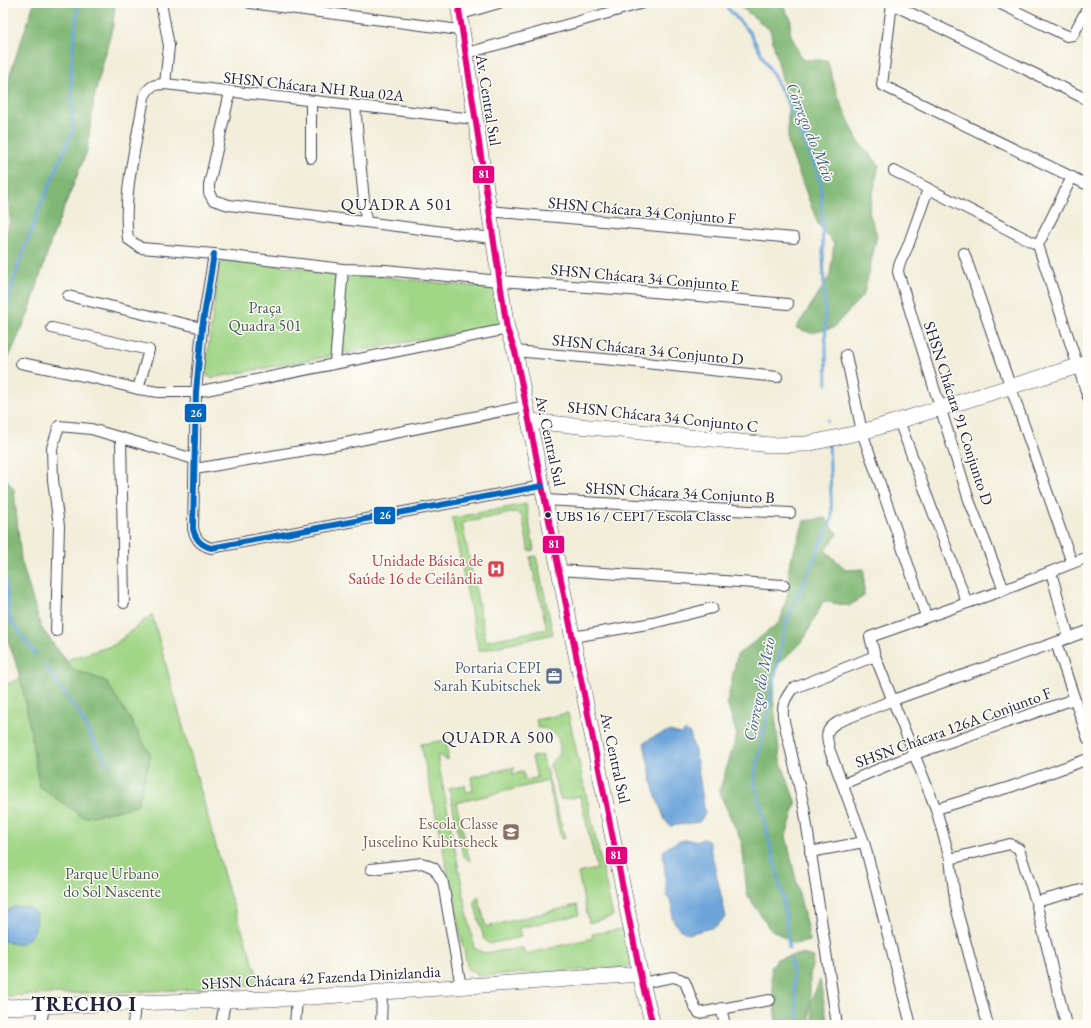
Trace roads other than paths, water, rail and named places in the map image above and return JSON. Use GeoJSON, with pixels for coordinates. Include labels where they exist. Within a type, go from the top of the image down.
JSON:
{"type":"FeatureCollection","features":[{"type":"Feature","properties":{"kind":"street"},"geometry":{"type":"LineString","coordinates":[[161,3],[169,46],[165,84]]}},
{"type":"Feature","properties":{"kind":"street"},"geometry":{"type":"LineString","coordinates":[[250,3],[459,16],[499,3]]}},
{"type":"Feature","properties":{"kind":"street"},"geometry":{"type":"LineString","coordinates":[[464,54],[643,3]]}},
{"type":"Feature","properties":{"kind":"street"},"geometry":{"type":"LineString","coordinates":[[999,3],[1067,36],[1073,35],[1088,7]]}},
{"type":"Feature","properties":{"kind":"street"},"geometry":{"type":"LineString","coordinates":[[1088,100],[892,4],[882,85],[1088,185]]}},
{"type":"Feature","properties":{"kind":"street","name":"Av. Central Sul"},"geometry":{"type":"LineString","coordinates":[[459,16],[506,329],[515,351],[642,978],[653,1025]]}},
{"type":"Feature","properties":{"kind":"street","name":"SHSN Chácara NH Rua 02A"},"geometry":{"type":"LineString","coordinates":[[150,87],[156,84],[165,84],[474,119]]}},
{"type":"Feature","properties":{"kind":"street","name":"SHSN Chácara 34 Conjunto E"},"geometry":{"type":"LineString","coordinates":[[150,87],[144,97],[130,180],[126,223],[128,239],[141,248],[214,254],[343,269],[385,270],[500,281],[630,290],[788,304]]}},
{"type":"Feature","properties":{"kind":"street"},"geometry":{"type":"LineString","coordinates":[[230,92],[209,185],[209,193],[213,200],[229,205],[492,238]]}},
{"type":"Feature","properties":{"kind":"street"},"geometry":{"type":"LineString","coordinates":[[311,101],[311,158]]}},
{"type":"Feature","properties":{"kind":"street"},"geometry":{"type":"LineString","coordinates":[[355,106],[366,222]]}},
{"type":"Feature","properties":{"kind":"street"},"geometry":{"type":"LineString","coordinates":[[894,172],[1038,245],[1082,365],[1088,397]]}},
{"type":"Feature","properties":{"kind":"street"},"geometry":{"type":"LineString","coordinates":[[1038,245],[1072,177]]}},
{"type":"Feature","properties":{"kind":"street","name":"SHSN Chácara 91 Conjunto D"},"geometry":{"type":"LineString","coordinates":[[928,190],[908,246],[901,259],[898,272],[970,500],[1004,590]]}},
{"type":"Feature","properties":{"kind":"street","name":"SHSN Chácara 34 Conjunto F"},"geometry":{"type":"LineString","coordinates":[[488,211],[794,238]]}},
{"type":"Feature","properties":{"kind":"street"},"geometry":{"type":"LineString","coordinates":[[964,253],[1012,386],[1033,455],[1072,562]]}},
{"type":"Feature","properties":{"kind":"street"},"geometry":{"type":"LineString","coordinates":[[214,254],[202,328],[196,392],[193,529],[199,542],[211,548],[544,492]]}},
{"type":"Feature","properties":{"kind":"street"},"geometry":{"type":"LineString","coordinates":[[334,363],[343,269]]}},
{"type":"Feature","properties":{"kind":"street"},"geometry":{"type":"LineString","coordinates":[[68,296],[202,328]]}},
{"type":"Feature","properties":{"kind":"street"},"geometry":{"type":"LineString","coordinates":[[52,328],[148,350],[138,389]]}},
{"type":"Feature","properties":{"kind":"street"},"geometry":{"type":"LineString","coordinates":[[21,363],[138,389],[159,392],[196,392],[506,329]]}},
{"type":"Feature","properties":{"kind":"street","name":"SHSN Chácara 34 Conjunto D"},"geometry":{"type":"LineString","coordinates":[[515,351],[777,377]]}},
{"type":"Feature","properties":{"kind":"street"},"geometry":{"type":"LineString","coordinates":[[846,355],[862,432],[926,616]]}},
{"type":"Feature","properties":{"kind":"street","name":"SHSN Chácara 34 Conjunto C"},"geometry":{"type":"LineString","coordinates":[[529,421],[771,445],[793,445],[862,432],[1082,365]]}},
{"type":"Feature","properties":{"kind":"street"},"geometry":{"type":"LineString","coordinates":[[56,631],[59,526],[53,480],[52,448],[59,426],[91,429],[194,464],[336,445],[526,406]]}},
{"type":"Feature","properties":{"kind":"street"},"geometry":{"type":"LineString","coordinates":[[899,421],[967,603]]}},
{"type":"Feature","properties":{"kind":"street"},"geometry":{"type":"LineString","coordinates":[[121,438],[124,603]]}},
{"type":"Feature","properties":{"kind":"street","name":"SHSN Chácara 34 Conjunto B"},"geometry":{"type":"LineString","coordinates":[[544,492],[790,513]]}},
{"type":"Feature","properties":{"kind":"street"},"geometry":{"type":"LineString","coordinates":[[988,1025],[956,907],[950,859],[936,809],[875,656],[870,637],[926,616],[1004,590],[1088,557]]}},
{"type":"Feature","properties":{"kind":"street"},"geometry":{"type":"LineString","coordinates":[[559,570],[784,585]]}},
{"type":"Feature","properties":{"kind":"street"},"geometry":{"type":"LineString","coordinates":[[1051,572],[1069,638]]}},
{"type":"Feature","properties":{"kind":"street"},"geometry":{"type":"LineString","coordinates":[[573,637],[653,623],[712,608]]}},
{"type":"Feature","properties":{"kind":"street"},"geometry":{"type":"LineString","coordinates":[[911,1025],[864,842],[826,739],[830,727],[892,700],[1088,631]]}},
{"type":"Feature","properties":{"kind":"street"},"geometry":{"type":"LineString","coordinates":[[1056,643],[1088,739]]}},
{"type":"Feature","properties":{"kind":"street"},"geometry":{"type":"LineString","coordinates":[[836,1025],[804,807],[783,717],[782,706],[784,700],[792,689],[875,656]]}},
{"type":"Feature","properties":{"kind":"street","name":"SHSN Chácara 126A Conjunto F"},"geometry":{"type":"LineString","coordinates":[[843,784],[915,754],[1074,699]]}},
{"type":"Feature","properties":{"kind":"street"},"geometry":{"type":"LineString","coordinates":[[936,809],[1010,787],[1088,759]]}},
{"type":"Feature","properties":{"kind":"street"},"geometry":{"type":"LineString","coordinates":[[810,852],[864,842]]}},
{"type":"Feature","properties":{"kind":"street"},"geometry":{"type":"LineString","coordinates":[[950,859],[1010,844],[1015,846],[1022,855],[1036,902],[1066,1025]]}},
{"type":"Feature","properties":{"kind":"street"},"geometry":{"type":"LineString","coordinates":[[371,869],[422,863],[434,868],[443,883],[461,987]]}},
{"type":"Feature","properties":{"kind":"street"},"geometry":{"type":"LineString","coordinates":[[1036,902],[1088,888]]}},
{"type":"Feature","properties":{"kind":"street"},"geometry":{"type":"LineString","coordinates":[[642,978],[673,977],[685,982],[696,1011],[699,1013],[770,1000]]}},
{"type":"Feature","properties":{"kind":"street","name":"SHSN Chácara 42 Fazenda Dinizlandia"},"geometry":{"type":"LineString","coordinates":[[3,1007],[296,998],[461,987],[642,978]]}},
{"type":"Feature","properties":{"kind":"street"},"geometry":{"type":"LineString","coordinates":[[381,1025],[382,993]]}},
{"type":"Feature","properties":{"kind":"street"},"geometry":{"type":"LineString","coordinates":[[295,1025],[296,998]]}},
{"type":"Feature","properties":{"kind":"street"},"geometry":{"type":"LineString","coordinates":[[221,1025],[225,1001]]}},
{"type":"Feature","properties":{"kind":"street"},"geometry":{"type":"LineString","coordinates":[[133,1025],[135,1003]]}},
{"type":"Feature","properties":{"kind":"street"},"geometry":{"type":"LineString","coordinates":[[41,1025],[44,1006]]}},
{"type":"Feature","properties":{"kind":"street"},"geometry":{"type":"LineString","coordinates":[[721,1008],[725,1025]]}},
{"type":"Feature","properties":{"kind":"water"},"geometry":{"type":"Polygon","coordinates":[[[669,731],[681,734],[685,731],[690,734],[696,755],[705,814],[699,822],[670,826],[665,820],[654,791],[644,743],[653,737],[669,731]]]}},
{"type":"Feature","properties":{"kind":"water"},"geometry":{"type":"Polygon","coordinates":[[[703,838],[709,842],[726,917],[715,927],[688,934],[678,928],[672,918],[673,906],[667,896],[663,851],[680,841],[699,841],[703,838]]]}},
{"type":"Feature","properties":{"kind":"water"},"geometry":{"type":"Polygon","coordinates":[[[14,907],[27,907],[33,911],[36,917],[36,925],[34,932],[29,939],[22,943],[13,944],[3,940],[3,920],[6,912],[14,907]]]}},
{"type":"Feature","properties":{"kind":"waterway"},"geometry":{"type":"LineString","coordinates":[[3,321],[13,282],[38,211],[73,131],[71,70],[78,3]]}},
{"type":"Feature","properties":{"kind":"waterway","name":"Córrego do Meio"},"geometry":{"type":"LineString","coordinates":[[723,3],[750,33],[790,106],[821,183],[827,384]]}},
{"type":"Feature","properties":{"kind":"waterway","name":"Córrego do Meio"},"geometry":{"type":"LineString","coordinates":[[789,948],[783,897],[754,780],[786,622],[832,519],[829,443]]}},
{"type":"Feature","properties":{"kind":"waterway"},"geometry":{"type":"LineString","coordinates":[[3,562],[10,619],[36,655]]}},
{"type":"Feature","properties":{"kind":"waterway"},"geometry":{"type":"LineString","coordinates":[[46,667],[80,715],[94,743],[110,764]]}},
{"type":"Feature","properties":{"kind":"waterway","name":"Córrego do Meio"},"geometry":{"type":"LineString","coordinates":[[791,959],[799,1025]]}},
{"type":"Feature","properties":{"kind":"place","name":"UBS 16 / CEPI / Escola Classe"},"geometry":{"type":"Point","coordinates":[548,515]}},
{"type":"Feature","properties":{"kind":"place","name":"Unidade Básica de Saúde 16 de Ceilândia"},"geometry":{"type":"Point","coordinates":[496,569]}},
{"type":"Feature","properties":{"kind":"place","name":"Portaria CEPI Sarah Kubitschek"},"geometry":{"type":"Point","coordinates":[554,676]}},
{"type":"Feature","properties":{"kind":"place","name":"Escola Classe Juscelino Kubitscheck"},"geometry":{"type":"Point","coordinates":[511,832]}},
{"type":"Feature","properties":{"kind":"district","name":"QUADRA 501"},"geometry":{"type":"Point","coordinates":[397,204]}},
{"type":"Feature","properties":{"kind":"district","name":"QUADRA 500"},"geometry":{"type":"Point","coordinates":[498,737]}},
{"type":"Feature","properties":{"kind":"district","name":"TRECHO I"},"geometry":{"type":"Point","coordinates":[84,1004]}},
{"type":"Feature","properties":{"kind":"park label","name":"Praça Quadra 501"},"geometry":{"type":"Point","coordinates":[265,316]}},
{"type":"Feature","properties":{"kind":"park label","name":"Parque Urbano do Sol Nascente"},"geometry":{"type":"Point","coordinates":[112,882]}}]}
